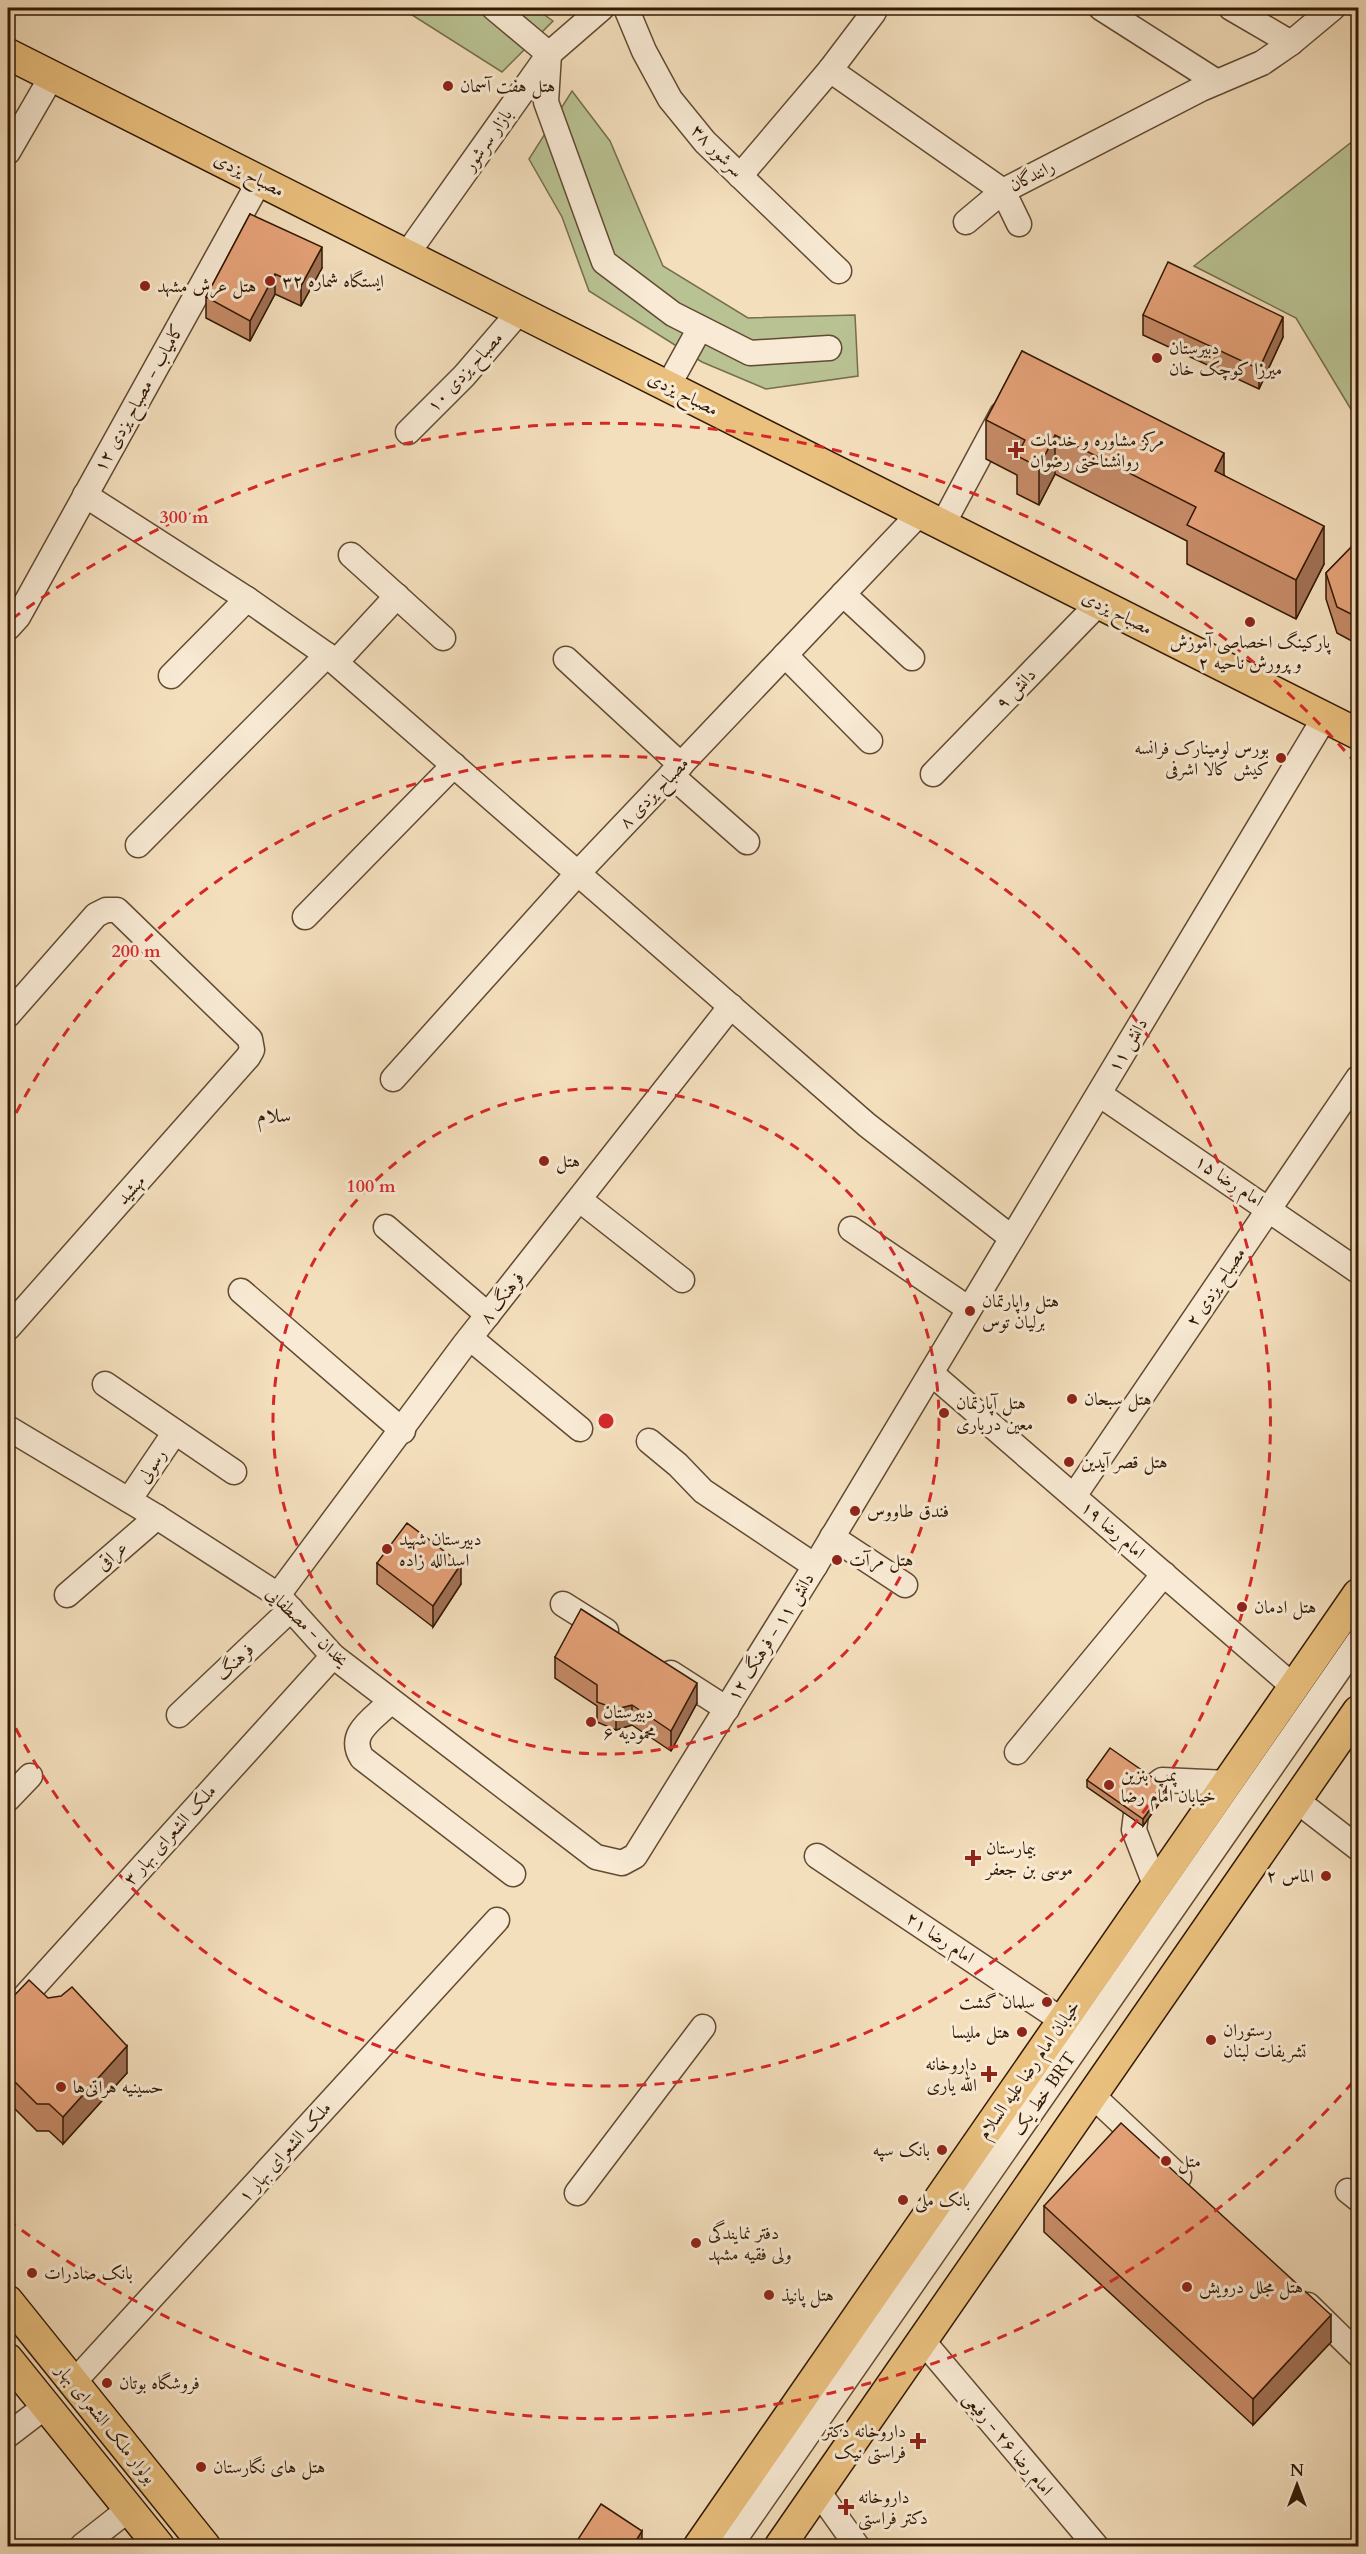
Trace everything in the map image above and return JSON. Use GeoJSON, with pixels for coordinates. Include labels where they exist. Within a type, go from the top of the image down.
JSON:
{"type":"FeatureCollection","features":[{"type":"Feature","properties":{"kind":"main road","name":"مصباح یزدی"},"geometry":{"type":"LineString","coordinates":[[8,54],[1359,734]]}},
{"type":"Feature","properties":{"kind":"main road","name":"خیابان امام رضا علیه السلام"},"geometry":{"type":"LineString","coordinates":[[699,2547],[1359,1594]]}},
{"type":"Feature","properties":{"kind":"main road"},"geometry":{"type":"LineString","coordinates":[[780,2547],[1091,2094],[1359,1711]]}},
{"type":"Feature","properties":{"kind":"main road","name":"بولوار ملک الشعرای بهار"},"geometry":{"type":"LineString","coordinates":[[8,2301],[205,2547]]}},
{"type":"Feature","properties":{"kind":"main road","name":"بولوار ملک الشعرای بهار"},"geometry":{"type":"LineString","coordinates":[[8,2359],[159,2547]]}},
{"type":"Feature","properties":{"kind":"street"},"geometry":{"type":"LineString","coordinates":[[494,8],[549,54],[546,102],[604,262],[674,314],[750,353],[829,348]]}},
{"type":"Feature","properties":{"kind":"street","name":"بازار سرشور"},"geometry":{"type":"LineString","coordinates":[[407,254],[549,54],[602,8]]}},
{"type":"Feature","properties":{"kind":"street","name":"سرشور ۳۸"},"geometry":{"type":"LineString","coordinates":[[626,8],[644,51],[670,99],[705,142],[839,271]]}},
{"type":"Feature","properties":{"kind":"street"},"geometry":{"type":"LineString","coordinates":[[1101,8],[1217,82]]}},
{"type":"Feature","properties":{"kind":"street"},"geometry":{"type":"LineString","coordinates":[[1231,8],[1291,43]]}},
{"type":"Feature","properties":{"kind":"street","name":"رانندگان"},"geometry":{"type":"LineString","coordinates":[[830,70],[1003,192],[1217,82],[1262,63],[1291,43],[1333,8]]}},
{"type":"Feature","properties":{"kind":"street"},"geometry":{"type":"LineString","coordinates":[[740,176],[830,70],[874,12]]}},
{"type":"Feature","properties":{"kind":"street"},"geometry":{"type":"LineString","coordinates":[[8,152],[52,76]]}},
{"type":"Feature","properties":{"kind":"street","name":"کامیاب - مصباح یزدی ۱۲"},"geometry":{"type":"LineString","coordinates":[[11,619],[85,495],[260,180]]}},
{"type":"Feature","properties":{"kind":"street"},"geometry":{"type":"LineString","coordinates":[[966,222],[1003,192],[1019,224]]}},
{"type":"Feature","properties":{"kind":"street","name":"مصباح یزدی ۱۰"},"geometry":{"type":"LineString","coordinates":[[408,432],[464,376],[520,311]]}},
{"type":"Feature","properties":{"kind":"street"},"geometry":{"type":"LineString","coordinates":[[668,386],[700,328]]}},
{"type":"Feature","properties":{"kind":"street","name":"مصباح یزدی ۸"},"geometry":{"type":"LineString","coordinates":[[393,1079],[578,873],[843,594],[931,519],[1010,399]]}},
{"type":"Feature","properties":{"kind":"street"},"geometry":{"type":"LineString","coordinates":[[85,495],[247,599],[332,659],[867,1125],[1012,1238]]}},
{"type":"Feature","properties":{"kind":"street"},"geometry":{"type":"LineString","coordinates":[[351,555],[443,638]]}},
{"type":"Feature","properties":{"kind":"street"},"geometry":{"type":"LineString","coordinates":[[843,594],[912,658]]}},
{"type":"Feature","properties":{"kind":"street"},"geometry":{"type":"LineString","coordinates":[[138,845],[397,596]]}},
{"type":"Feature","properties":{"kind":"street"},"geometry":{"type":"LineString","coordinates":[[171,676],[247,599]]}},
{"type":"Feature","properties":{"kind":"street","name":"دانش ۹"},"geometry":{"type":"LineString","coordinates":[[933,774],[1099,603]]}},
{"type":"Feature","properties":{"kind":"street"},"geometry":{"type":"LineString","coordinates":[[785,655],[870,741]]}},
{"type":"Feature","properties":{"kind":"street"},"geometry":{"type":"LineString","coordinates":[[566,659],[747,842]]}},
{"type":"Feature","properties":{"kind":"street","name":"دانش ۱۱"},"geometry":{"type":"LineString","coordinates":[[931,1373],[1325,717]]}},
{"type":"Feature","properties":{"kind":"street"},"geometry":{"type":"LineString","coordinates":[[305,917],[454,765]]}},
{"type":"Feature","properties":{"kind":"street","name":"مهشید"},"geometry":{"type":"LineString","coordinates":[[8,1014],[96,915],[106,910],[117,910],[250,1039],[252,1050],[8,1328]]}},
{"type":"Feature","properties":{"kind":"street","name":"فرهنگ ۸"},"geometry":{"type":"LineString","coordinates":[[285,1602],[470,1338],[731,1006]]}},
{"type":"Feature","properties":{"kind":"street","name":"مصباح یزدی ۲"},"geometry":{"type":"LineString","coordinates":[[1074,1496],[1359,1078]]}},
{"type":"Feature","properties":{"kind":"street","name":"امام رضا ۱۵"},"geometry":{"type":"LineString","coordinates":[[1099,1094],[1359,1271]]}},
{"type":"Feature","properties":{"kind":"street"},"geometry":{"type":"LineString","coordinates":[[580,1200],[682,1280]]}},
{"type":"Feature","properties":{"kind":"street"},"geometry":{"type":"LineString","coordinates":[[386,1227],[489,1315]]}},
{"type":"Feature","properties":{"kind":"street"},"geometry":{"type":"LineString","coordinates":[[851,1228],[969,1309]]}},
{"type":"Feature","properties":{"kind":"street"},"geometry":{"type":"LineString","coordinates":[[241,1291],[403,1431]]}},
{"type":"Feature","properties":{"kind":"street"},"geometry":{"type":"LineString","coordinates":[[470,1338],[580,1429]]}},
{"type":"Feature","properties":{"kind":"street","name":"امام رضا ۱۹"},"geometry":{"type":"LineString","coordinates":[[931,1373],[1294,1687]]}},
{"type":"Feature","properties":{"kind":"street","name":"دانش ۱۱ - فرهنگ ۱۲"},"geometry":{"type":"LineString","coordinates":[[622,1863],[635,1856],[815,1566],[931,1373]]}},
{"type":"Feature","properties":{"kind":"street"},"geometry":{"type":"LineString","coordinates":[[105,1384],[234,1473]]}},
{"type":"Feature","properties":{"kind":"street","name":"یخدان - مصطفایی"},"geometry":{"type":"LineString","coordinates":[[8,1428],[157,1517],[285,1602],[333,1656],[391,1701],[596,1857],[622,1863]]}},
{"type":"Feature","properties":{"kind":"street","name":"رسولی"},"geometry":{"type":"LineString","coordinates":[[129,1500],[175,1432]]}},
{"type":"Feature","properties":{"kind":"street"},"geometry":{"type":"LineString","coordinates":[[649,1442],[678,1465],[703,1491],[815,1566]]}},
{"type":"Feature","properties":{"kind":"street","name":"عراقی"},"geometry":{"type":"LineString","coordinates":[[67,1595],[157,1517]]}},
{"type":"Feature","properties":{"kind":"street"},"geometry":{"type":"LineString","coordinates":[[832,1538],[905,1585]]}},
{"type":"Feature","properties":{"kind":"street"},"geometry":{"type":"LineString","coordinates":[[1017,1752],[1164,1574]]}},
{"type":"Feature","properties":{"kind":"street","name":"فرهنگ"},"geometry":{"type":"LineString","coordinates":[[179,1715],[285,1602]]}},
{"type":"Feature","properties":{"kind":"street"},"geometry":{"type":"LineString","coordinates":[[563,1604],[621,1641]]}},
{"type":"Feature","properties":{"kind":"street","name":"خط یک BRT"},"geometry":{"type":"LineString","coordinates":[[730,2547],[1359,1642]]}},
{"type":"Feature","properties":{"kind":"street","name":"خط یک BRT"},"geometry":{"type":"LineString","coordinates":[[741,2547],[1359,1654]]}},
{"type":"Feature","properties":{"kind":"street","name":"ملک الشعرای بهار ۳"},"geometry":{"type":"LineString","coordinates":[[8,2015],[333,1656]]}},
{"type":"Feature","properties":{"kind":"street"},"geometry":{"type":"LineString","coordinates":[[650,1659],[727,1709]]}},
{"type":"Feature","properties":{"kind":"street"},"geometry":{"type":"LineString","coordinates":[[391,1701],[356,1737],[355,1747],[362,1758],[513,1874]]}},
{"type":"Feature","properties":{"kind":"street"},"geometry":{"type":"LineString","coordinates":[[8,1799],[30,1776]]}},
{"type":"Feature","properties":{"kind":"street"},"geometry":{"type":"LineString","coordinates":[[1156,1887],[1134,1830],[1138,1798],[1162,1780],[1228,1783]]}},
{"type":"Feature","properties":{"kind":"street"},"geometry":{"type":"LineString","coordinates":[[1296,1800],[1359,1848]]}},
{"type":"Feature","properties":{"kind":"street","name":"امام رضا ۲۱"},"geometry":{"type":"LineString","coordinates":[[817,1856],[1063,2020]]}},
{"type":"Feature","properties":{"kind":"street","name":"ملک الشعرای بهار ۱"},"geometry":{"type":"LineString","coordinates":[[74,2383],[497,1920]]}},
{"type":"Feature","properties":{"kind":"street"},"geometry":{"type":"LineString","coordinates":[[577,2193],[703,2027]]}},
{"type":"Feature","properties":{"kind":"street"},"geometry":{"type":"LineString","coordinates":[[1091,2094],[1198,2196]]}},
{"type":"Feature","properties":{"kind":"street"},"geometry":{"type":"LineString","coordinates":[[1291,2287],[1359,2354]]}},
{"type":"Feature","properties":{"kind":"street","name":"امام رضا ۲۶ - رفیعی"},"geometry":{"type":"LineString","coordinates":[[922,2340],[1096,2547]]}},
{"type":"Feature","properties":{"kind":"street"},"geometry":{"type":"LineString","coordinates":[[8,2435],[46,2406]]}},
{"type":"Feature","properties":{"kind":"street"},"geometry":{"type":"LineString","coordinates":[[818,2491],[857,2547]]}},
{"type":"Feature","properties":{"kind":"street"},"geometry":{"type":"LineString","coordinates":[[82,2547],[129,2509]]}},
{"type":"Feature","properties":{"kind":"green space"},"geometry":{"type":"Polygon","coordinates":[[[401,8],[535,8],[553,21],[502,72],[401,8]]]}},
{"type":"Feature","properties":{"kind":"green space"},"geometry":{"type":"Polygon","coordinates":[[[572,91],[610,141],[663,266],[748,318],[855,315],[858,376],[766,389],[702,362],[589,291],[562,217],[529,159],[572,91]]]}},
{"type":"Feature","properties":{"kind":"green space"},"geometry":{"type":"Polygon","coordinates":[[[1358,137],[1358,421],[1296,318],[1194,266],[1358,137]]]}},
{"type":"Feature","properties":{"kind":"building","name":"ایستگاه شماره ۳۲"},"geometry":{"type":"Polygon","coordinates":[[[250,214],[322,247],[301,286],[275,274],[250,321],[206,297],[250,214]]]}},
{"type":"Feature","properties":{"kind":"building"},"geometry":{"type":"Polygon","coordinates":[[[1168,262],[1283,317],[1259,369],[1143,315],[1168,262]]]}},
{"type":"Feature","properties":{"kind":"building"},"geometry":{"type":"Polygon","coordinates":[[[1022,351],[1224,453],[1215,471],[1324,526],[1296,580],[1187,525],[1196,507],[1055,435],[1039,467],[1017,456],[1025,440],[986,420],[1022,351]]]}},
{"type":"Feature","properties":{"kind":"building"},"geometry":{"type":"Polygon","coordinates":[[[1359,539],[1359,618],[1337,607],[1326,573],[1359,539]]]}},
{"type":"Feature","properties":{"kind":"building"},"geometry":{"type":"Polygon","coordinates":[[[407,1523],[461,1564],[433,1606],[377,1563],[407,1523]]]}},
{"type":"Feature","properties":{"kind":"building","name":"دبیرستان محمودیه ۶"},"geometry":{"type":"Polygon","coordinates":[[[581,1609],[697,1683],[671,1731],[632,1705],[616,1709],[597,1702],[597,1685],[555,1657],[581,1609]]]}},
{"type":"Feature","properties":{"kind":"building"},"geometry":{"type":"Polygon","coordinates":[[[1110,1748],[1166,1787],[1143,1819],[1087,1780],[1110,1748]]]}},
{"type":"Feature","properties":{"kind":"building","name":"حسینیه هراتی‌ها"},"geometry":{"type":"Polygon","coordinates":[[[29,1980],[48,1998],[61,1996],[72,1987],[127,2046],[63,2117],[49,2104],[37,2104],[8,2075],[8,2002],[29,1980]]]}},
{"type":"Feature","properties":{"kind":"building","name":"هتل مجلل درویش"},"geometry":{"type":"Polygon","coordinates":[[[1121,2123],[1331,2315],[1253,2399],[1044,2206],[1121,2123]]]}},
{"type":"Feature","properties":{"kind":"building"},"geometry":{"type":"Polygon","coordinates":[[[601,2504],[642,2531],[632,2547],[573,2547],[601,2504]]]}},
{"type":"Feature","properties":{"kind":"place","name":"هتل هفت آسمان"},"geometry":{"type":"Point","coordinates":[448,86]}},
{"type":"Feature","properties":{"kind":"place","name":"ایستگاه شماره ۳۲"},"geometry":{"type":"Point","coordinates":[270,281]}},
{"type":"Feature","properties":{"kind":"place","name":"هتل عرش مشهد"},"geometry":{"type":"Point","coordinates":[145,286]}},
{"type":"Feature","properties":{"kind":"place","name":"دبیرستان میرزا کوچک خان"},"geometry":{"type":"Point","coordinates":[1157,358]}},
{"type":"Feature","properties":{"kind":"place","name":"مرکز مشاوره و خدمات روانشناختی رضوان"},"geometry":{"type":"Point","coordinates":[1016,450]}},
{"type":"Feature","properties":{"kind":"place","name":"پارکینگ اخصاصی آموزش و پرورش ناحیه ۲"},"geometry":{"type":"Point","coordinates":[1250,622]}},
{"type":"Feature","properties":{"kind":"place","name":"بورس لومینارک فرانسه کیش کالا اشرفی"},"geometry":{"type":"Point","coordinates":[1281,758]}},
{"type":"Feature","properties":{"kind":"place","name":"هتل"},"geometry":{"type":"Point","coordinates":[544,1161]}},
{"type":"Feature","properties":{"kind":"place","name":"هتل واپارتمان برلیان توس"},"geometry":{"type":"Point","coordinates":[970,1311]}},
{"type":"Feature","properties":{"kind":"place","name":"هتل سبحان"},"geometry":{"type":"Point","coordinates":[1072,1399]}},
{"type":"Feature","properties":{"kind":"place","name":"هتل آپارتمان معین درباری"},"geometry":{"type":"Point","coordinates":[944,1413]}},
{"type":"Feature","properties":{"kind":"place","name":"هتل قصر آیدین"},"geometry":{"type":"Point","coordinates":[1069,1462]}},
{"type":"Feature","properties":{"kind":"place","name":"فندق طاووس"},"geometry":{"type":"Point","coordinates":[855,1511]}},
{"type":"Feature","properties":{"kind":"place","name":"دبیرستان شهید اسدالله زاده"},"geometry":{"type":"Point","coordinates":[387,1549]}},
{"type":"Feature","properties":{"kind":"place","name":"هتل مرآت"},"geometry":{"type":"Point","coordinates":[837,1560]}},
{"type":"Feature","properties":{"kind":"place","name":"هتل ادمان"},"geometry":{"type":"Point","coordinates":[1242,1607]}},
{"type":"Feature","properties":{"kind":"place","name":"دبیرستان محمودیه ۶"},"geometry":{"type":"Point","coordinates":[591,1722]}},
{"type":"Feature","properties":{"kind":"place","name":"پمپ بنزین خیابان امام رضا"},"geometry":{"type":"Point","coordinates":[1109,1785]}},
{"type":"Feature","properties":{"kind":"place","name":"بیمارستان موسی بن جعفر"},"geometry":{"type":"Point","coordinates":[973,1858]}},
{"type":"Feature","properties":{"kind":"place","name":"الماس ۲"},"geometry":{"type":"Point","coordinates":[1326,1876]}},
{"type":"Feature","properties":{"kind":"place","name":"سلمان گشت"},"geometry":{"type":"Point","coordinates":[1047,2002]}},
{"type":"Feature","properties":{"kind":"place","name":"هتل ملیسا"},"geometry":{"type":"Point","coordinates":[1022,2032]}},
{"type":"Feature","properties":{"kind":"place","name":"رستوران تشریفات لبنان"},"geometry":{"type":"Point","coordinates":[1211,2040]}},
{"type":"Feature","properties":{"kind":"place","name":"داروخانه الله یاری"},"geometry":{"type":"Point","coordinates":[989,2074]}},
{"type":"Feature","properties":{"kind":"place","name":"حسینیه هراتی‌ها"},"geometry":{"type":"Point","coordinates":[61,2087]}},
{"type":"Feature","properties":{"kind":"place","name":"بانک سپه"},"geometry":{"type":"Point","coordinates":[942,2150]}},
{"type":"Feature","properties":{"kind":"place","name":"متل"},"geometry":{"type":"Point","coordinates":[1166,2161]}},
{"type":"Feature","properties":{"kind":"place","name":"بانک ملی"},"geometry":{"type":"Point","coordinates":[903,2200]}},
{"type":"Feature","properties":{"kind":"place","name":"دفتر نمایندگی ولی فقیه مشهد"},"geometry":{"type":"Point","coordinates":[696,2243]}},
{"type":"Feature","properties":{"kind":"place","name":"بانک صادرات"},"geometry":{"type":"Point","coordinates":[32,2273]}},
{"type":"Feature","properties":{"kind":"place","name":"هتل مجلل درویش"},"geometry":{"type":"Point","coordinates":[1187,2287]}},
{"type":"Feature","properties":{"kind":"place","name":"هتل پانیذ"},"geometry":{"type":"Point","coordinates":[769,2295]}},
{"type":"Feature","properties":{"kind":"place","name":"فروشگاه بوتان"},"geometry":{"type":"Point","coordinates":[107,2383]}},
{"type":"Feature","properties":{"kind":"place","name":"داروخانه دکتر فراستی نیک"},"geometry":{"type":"Point","coordinates":[918,2441]}},
{"type":"Feature","properties":{"kind":"place","name":"هتل های نگارستان"},"geometry":{"type":"Point","coordinates":[201,2467]}},
{"type":"Feature","properties":{"kind":"place","name":"داروخانه دکتر فراستی"},"geometry":{"type":"Point","coordinates":[846,2507]}},
{"type":"Feature","properties":{"kind":"district","name":"سلام"},"geometry":{"type":"Point","coordinates":[274,1115]}}]}
